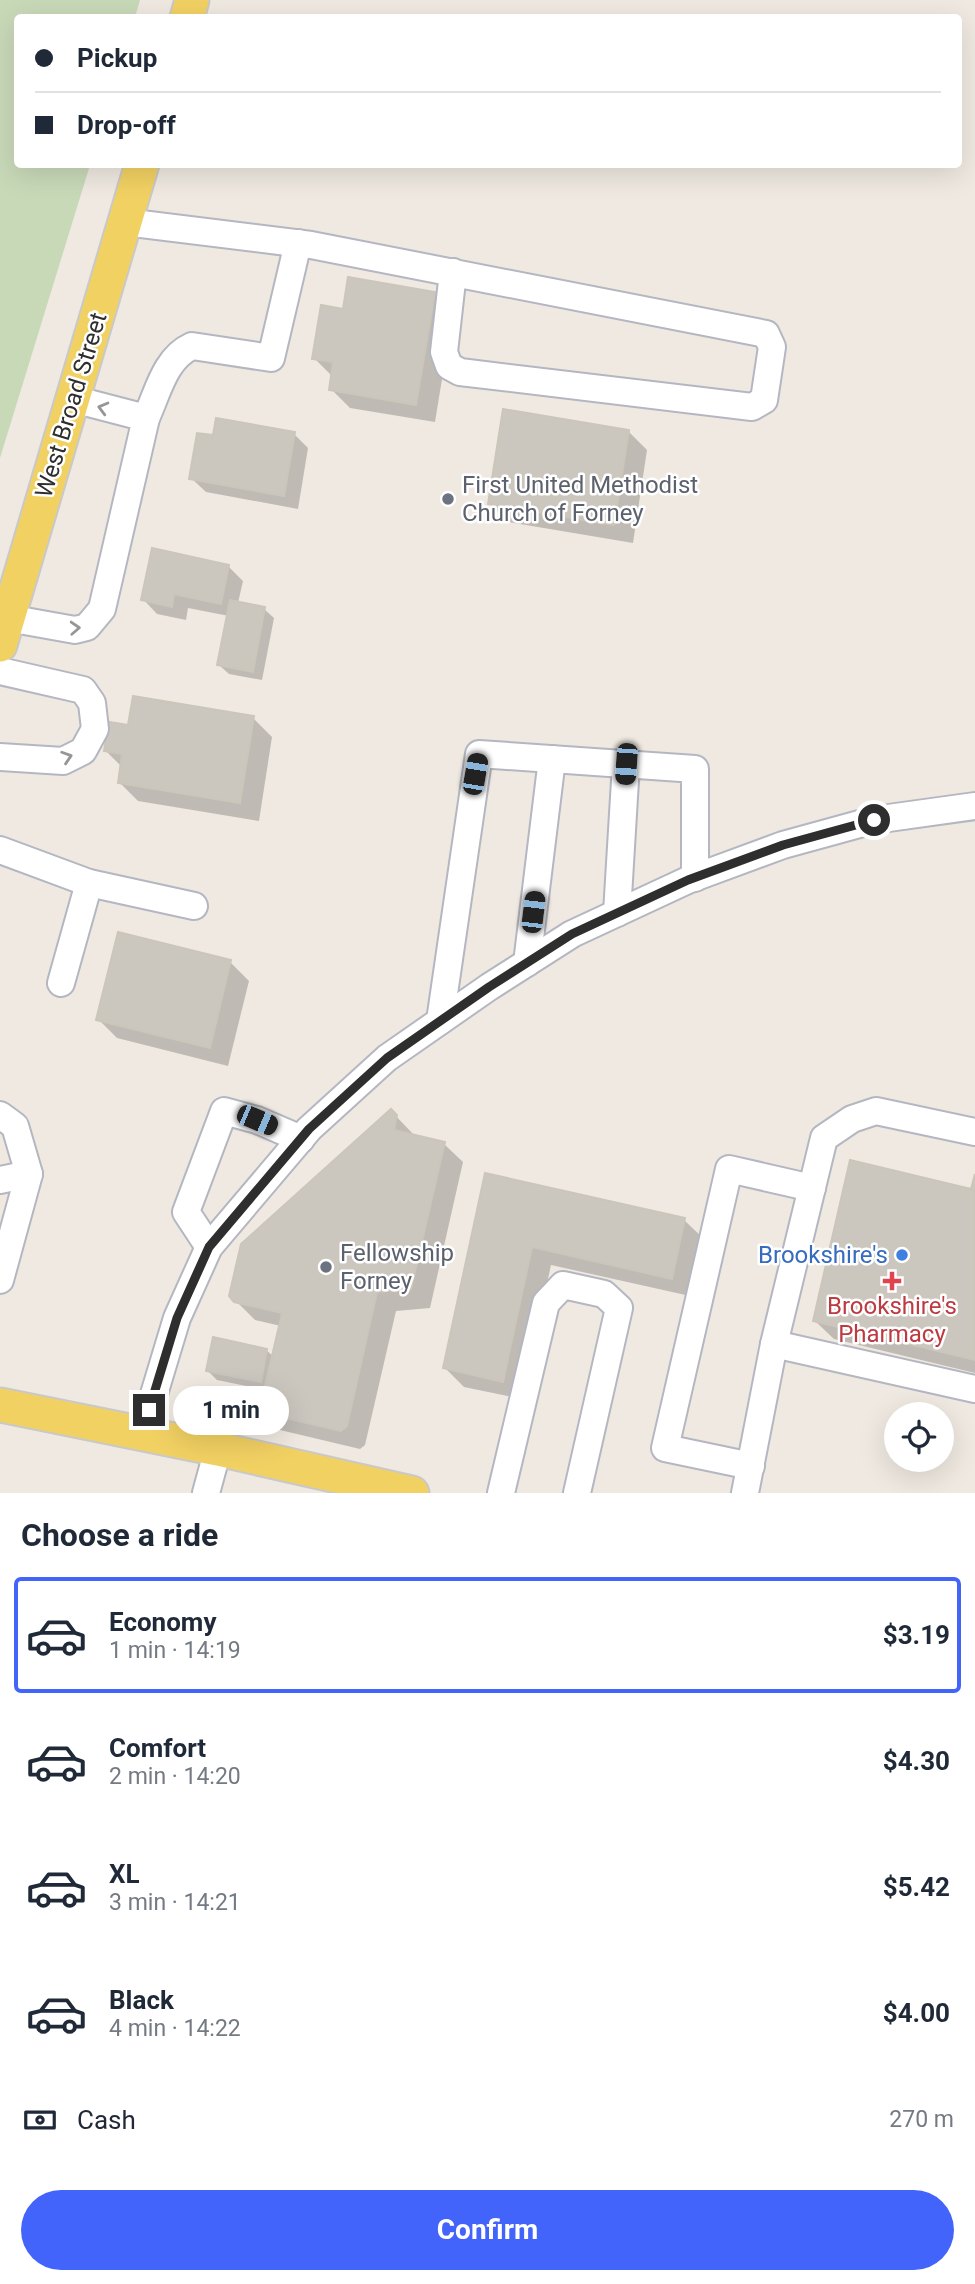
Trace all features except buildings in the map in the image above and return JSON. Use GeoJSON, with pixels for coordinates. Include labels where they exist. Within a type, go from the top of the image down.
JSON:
{"type":"FeatureCollection","features":[{"type":"Feature","properties":{"kind":"main road","name":"West Broad Street"},"geometry":{"type":"LineString","coordinates":[[4,631],[141,168]]}},
{"type":"Feature","properties":{"kind":"main road"},"geometry":{"type":"LineString","coordinates":[[0,1405],[218,1449],[412,1493]]}},
{"type":"Feature","properties":{"kind":"street"},"geometry":{"type":"LineString","coordinates":[[125,222],[298,243],[453,272],[766,334],[772,347],[764,400],[752,407],[460,372],[449,366],[444,352],[453,272]]}},
{"type":"Feature","properties":{"kind":"street"},"geometry":{"type":"LineString","coordinates":[[4,631],[75,631],[87,627],[102,609],[146,418],[167,368],[182,351],[192,345],[271,358],[298,243]]}},
{"type":"Feature","properties":{"kind":"street"},"geometry":{"type":"LineString","coordinates":[[73,399],[146,418]]}},
{"type":"Feature","properties":{"kind":"street"},"geometry":{"type":"LineString","coordinates":[[0,671],[83,690],[92,703],[95,729],[83,751],[63,761],[0,757]]}},
{"type":"Feature","properties":{"kind":"street"},"geometry":{"type":"LineString","coordinates":[[440,1021],[479,754],[695,769],[695,878]]}},
{"type":"Feature","properties":{"kind":"street"},"geometry":{"type":"LineString","coordinates":[[527,963],[552,760]]}},
{"type":"Feature","properties":{"kind":"street"},"geometry":{"type":"LineString","coordinates":[[617,913],[626,764]]}},
{"type":"Feature","properties":{"kind":"street"},"geometry":{"type":"LineString","coordinates":[[142,1434],[177,1318],[209,1247],[301,1139],[387,1058],[572,934],[695,878],[783,845],[874,820],[975,806]]}},
{"type":"Feature","properties":{"kind":"street"},"geometry":{"type":"LineString","coordinates":[[0,850],[89,883],[194,906]]}},
{"type":"Feature","properties":{"kind":"street"},"geometry":{"type":"LineString","coordinates":[[61,983],[89,883]]}},
{"type":"Feature","properties":{"kind":"street"},"geometry":{"type":"LineString","coordinates":[[209,1247],[186,1212],[224,1111],[257,1120],[301,1139]]}},
{"type":"Feature","properties":{"kind":"street"},"geometry":{"type":"LineString","coordinates":[[746,1493],[774,1344],[824,1138],[852,1119],[876,1111],[975,1132]]}},
{"type":"Feature","properties":{"kind":"street"},"geometry":{"type":"LineString","coordinates":[[0,1115],[16,1126],[29,1174],[0,1280]]}},
{"type":"Feature","properties":{"kind":"street"},"geometry":{"type":"LineString","coordinates":[[751,1466],[665,1448],[729,1169],[812,1188]]}},
{"type":"Feature","properties":{"kind":"street"},"geometry":{"type":"LineString","coordinates":[[0,1180],[29,1174]]}},
{"type":"Feature","properties":{"kind":"street"},"geometry":{"type":"LineString","coordinates":[[501,1493],[546,1303],[563,1285],[604,1294],[619,1308],[577,1493]]}},
{"type":"Feature","properties":{"kind":"street"},"geometry":{"type":"LineString","coordinates":[[774,1344],[975,1390]]}},
{"type":"Feature","properties":{"kind":"street"},"geometry":{"type":"LineString","coordinates":[[206,1493],[218,1449]]}},
{"type":"Feature","properties":{"kind":"green space"},"geometry":{"type":"Polygon","coordinates":[[[0,0],[140,0],[136,14],[14,14],[14,168],[89,168],[0,458],[0,0]]]}},
{"type":"Feature","properties":{"kind":"place","name":"First United Methodist Church of Forney"},"geometry":{"type":"Point","coordinates":[448,499]}},
{"type":"Feature","properties":{"kind":"place","name":"Brookshire's"},"geometry":{"type":"Point","coordinates":[902,1255]}},
{"type":"Feature","properties":{"kind":"place","name":"Fellowship Forney"},"geometry":{"type":"Point","coordinates":[326,1267]}},
{"type":"Feature","properties":{"kind":"place","name":"Brookshire's Pharmacy"},"geometry":{"type":"Point","coordinates":[892,1281]}},
{"type":"Feature","properties":{"kind":"route"},"geometry":{"type":"LineString","coordinates":[[149,1410],[177,1318],[209,1247],[309,1129],[387,1058],[489,987],[572,934],[688,880],[783,845],[874,820]]}}]}
